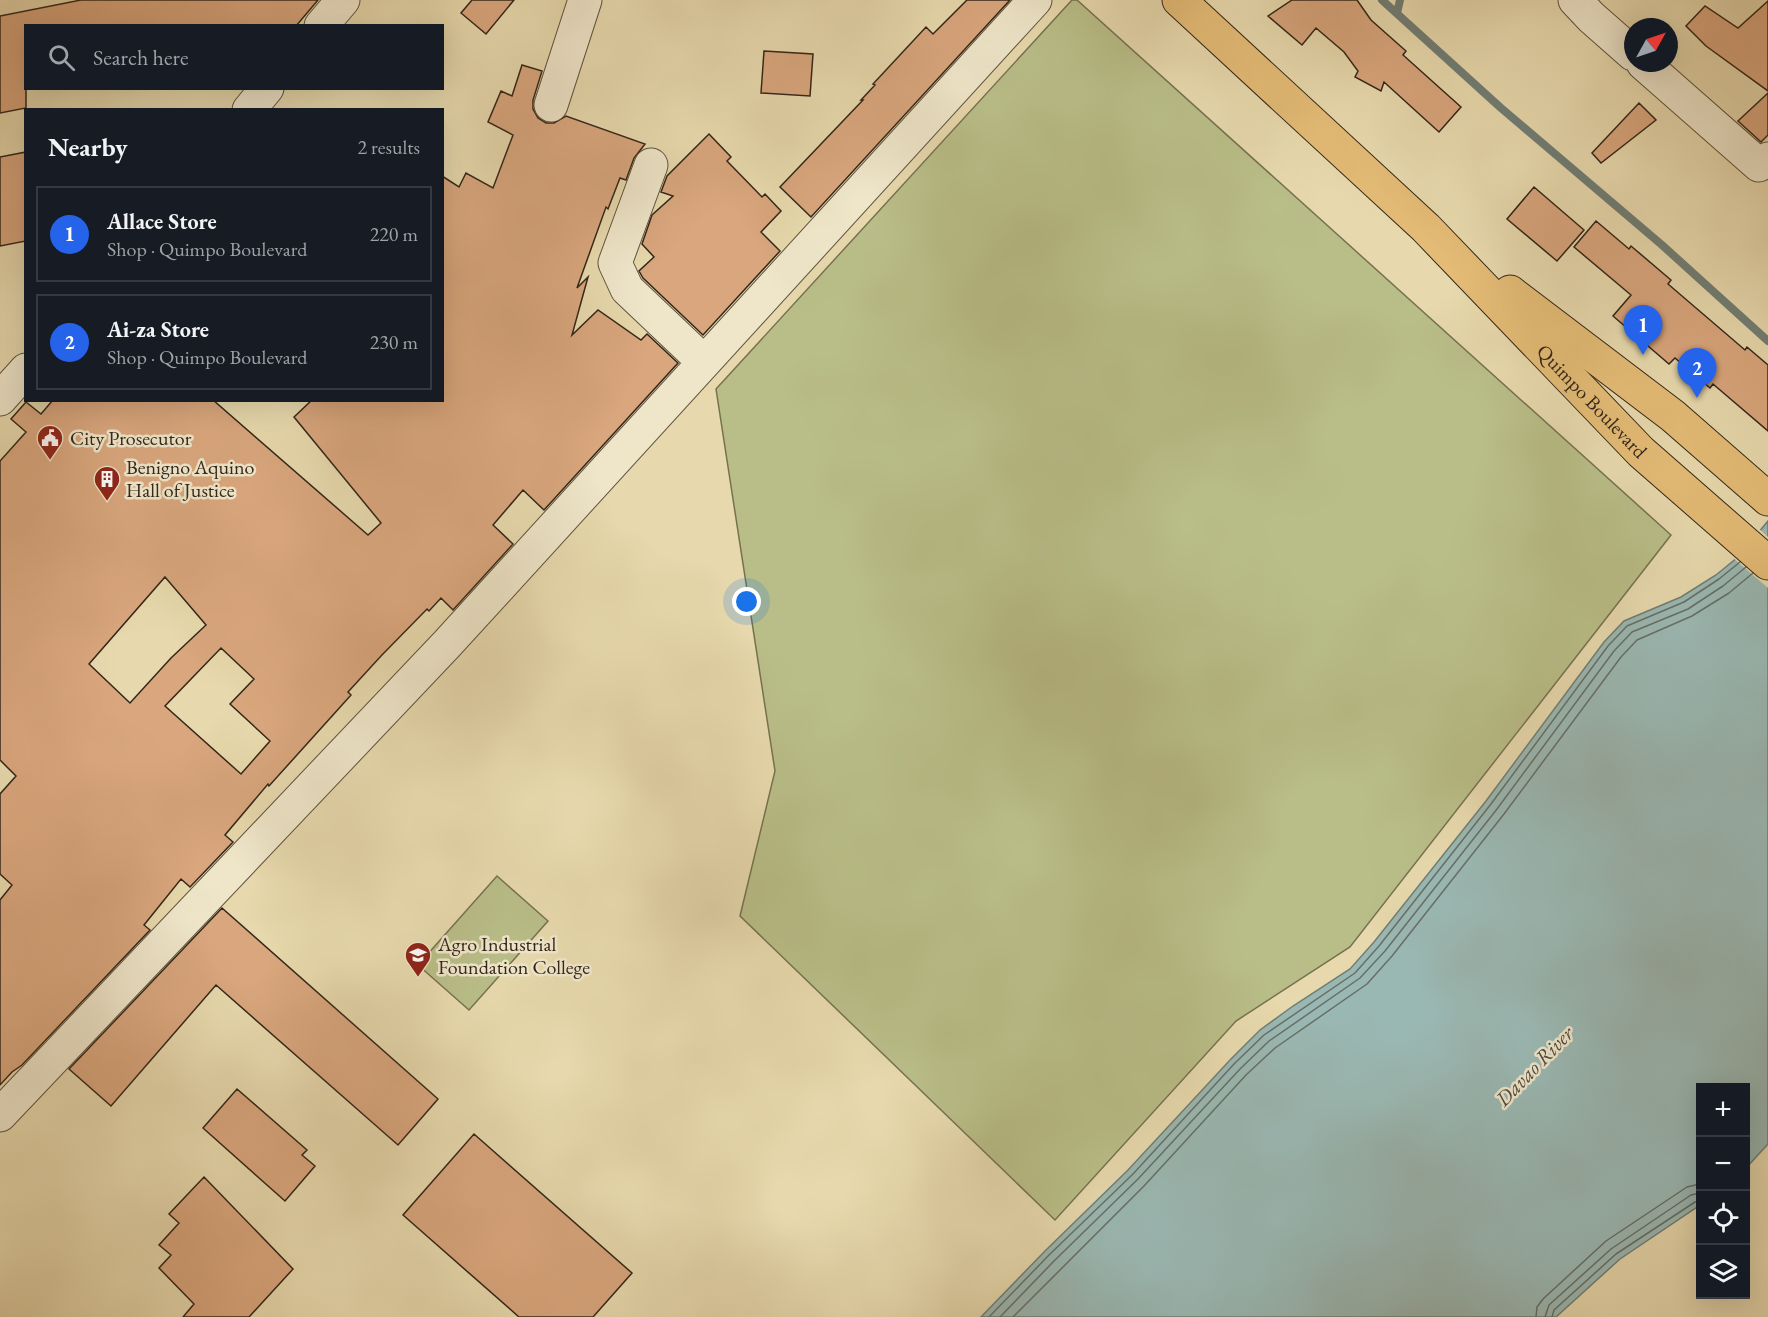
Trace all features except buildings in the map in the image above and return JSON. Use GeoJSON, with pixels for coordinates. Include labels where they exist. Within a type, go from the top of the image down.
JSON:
{"type":"FeatureCollection","features":[{"type":"Feature","properties":{"kind":"main road","name":"Quimpo Boulevard"},"geometry":{"type":"LineString","coordinates":[[1179,0],[1426,228],[1641,452],[1768,563]]}},
{"type":"Feature","properties":{"kind":"main road","name":"Quimpo Boulevard"},"geometry":{"type":"LineString","coordinates":[[1426,228],[1673,416],[1768,499]]}},
{"type":"Feature","properties":{"kind":"street"},"geometry":{"type":"LineString","coordinates":[[323,24],[343,0]]}},
{"type":"Feature","properties":{"kind":"street"},"geometry":{"type":"LineString","coordinates":[[551,105],[585,0]]}},
{"type":"Feature","properties":{"kind":"street"},"geometry":{"type":"LineString","coordinates":[[0,1115],[447,644],[1035,0]]}},
{"type":"Feature","properties":{"kind":"street"},"geometry":{"type":"LineString","coordinates":[[1575,0],[1624,46]]}},
{"type":"Feature","properties":{"kind":"street"},"geometry":{"type":"LineString","coordinates":[[1652,72],[1759,165],[1768,159]]}},
{"type":"Feature","properties":{"kind":"street"},"geometry":{"type":"LineString","coordinates":[[251,108],[265,90]]}},
{"type":"Feature","properties":{"kind":"street"},"geometry":{"type":"LineString","coordinates":[[651,165],[615,263],[627,289],[704,362]]}},
{"type":"Feature","properties":{"kind":"street"},"geometry":{"type":"LineString","coordinates":[[0,399],[24,372]]}},
{"type":"Feature","properties":{"kind":"green space"},"geometry":{"type":"Polygon","coordinates":[[[1072,0],[1077,0],[1671,535],[1350,947],[1236,1021],[1055,1220],[740,916],[775,771],[716,389],[1072,0]]]}},
{"type":"Feature","properties":{"kind":"green space"},"geometry":{"type":"Polygon","coordinates":[[[497,876],[548,921],[469,1010],[418,965],[497,876]]]}},
{"type":"Feature","properties":{"kind":"water","name":"Davao River"},"geometry":{"type":"Polygon","coordinates":[[[1768,521],[1768,1144],[1750,1164],[1750,1083],[1696,1083],[1696,1208],[1620,1259],[1556,1317],[981,1317],[1128,1170],[1260,1030],[1350,969],[1486,801],[1604,642],[1624,621],[1681,597],[1716,575],[1738,557],[1768,521]]]}},
{"type":"Feature","properties":{"kind":"pier"},"geometry":{"type":"Polygon","coordinates":[[[1758,528],[1768,537],[1768,588],[1732,557],[1758,528]]]}},
{"type":"Feature","properties":{"kind":"waterway"},"geometry":{"type":"LineString","coordinates":[[1382,0],[1501,108],[1662,245],[1768,341]]}},
{"type":"Feature","properties":{"kind":"waterway"},"geometry":{"type":"LineString","coordinates":[[1397,13],[1400,0]]}},
{"type":"Feature","properties":{"kind":"place","name":"Allace Store"},"geometry":{"type":"Point","coordinates":[1643,355]}},
{"type":"Feature","properties":{"kind":"place","name":"Ai-za Store"},"geometry":{"type":"Point","coordinates":[1697,398]}},
{"type":"Feature","properties":{"kind":"place","name":"City Prosecutor"},"geometry":{"type":"Point","coordinates":[50,461]}},
{"type":"Feature","properties":{"kind":"place","name":"Benigno Aquino Hall of Justice"},"geometry":{"type":"Point","coordinates":[107,502]}},
{"type":"Feature","properties":{"kind":"place","name":"Agro Industrial Foundation College"},"geometry":{"type":"Point","coordinates":[418,978]}}]}
